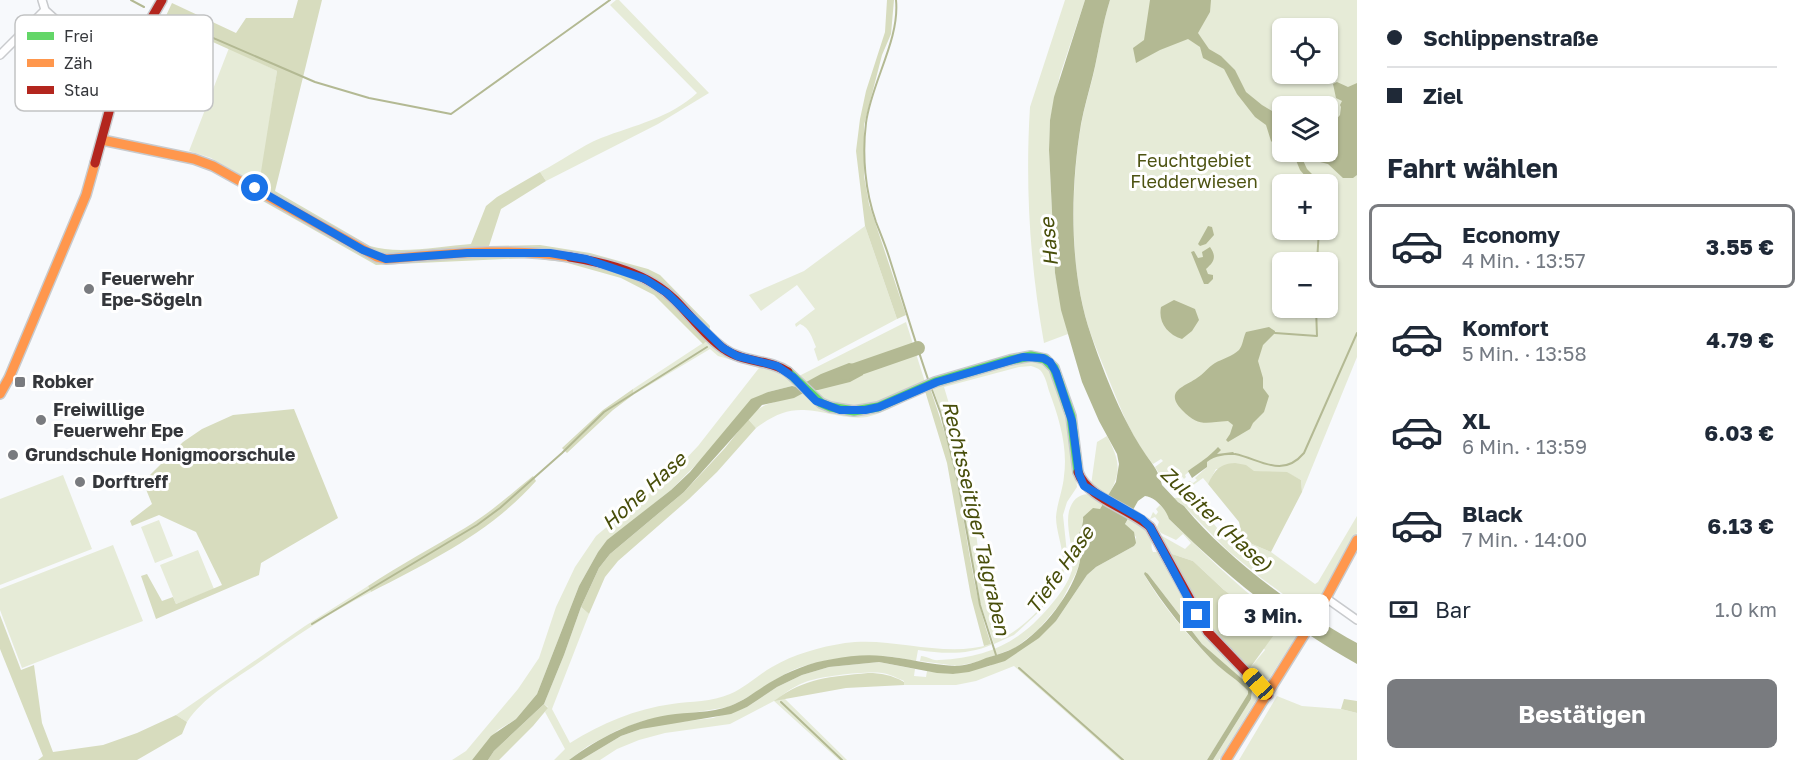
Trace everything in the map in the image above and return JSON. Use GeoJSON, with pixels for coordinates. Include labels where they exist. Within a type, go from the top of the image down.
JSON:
{"type":"FeatureCollection","features":[{"type":"Feature","properties":{"kind":"street"},"geometry":{"type":"LineString","coordinates":[[42,0],[45,10],[51,15]]}},
{"type":"Feature","properties":{"kind":"street"},"geometry":{"type":"LineString","coordinates":[[153,15],[162,0]]}},
{"type":"Feature","properties":{"kind":"street"},"geometry":{"type":"LineString","coordinates":[[40,15],[45,10]]}},
{"type":"Feature","properties":{"kind":"street"},"geometry":{"type":"LineString","coordinates":[[0,56],[15,41]]}},
{"type":"Feature","properties":{"kind":"street"},"geometry":{"type":"LineString","coordinates":[[0,394],[9,378],[86,195],[110,111]]}},
{"type":"Feature","properties":{"kind":"street"},"geometry":{"type":"LineString","coordinates":[[102,140],[194,159],[213,166],[376,257],[386,259],[467,253],[530,252],[568,255],[603,263],[655,284],[667,293],[714,342],[729,352],[777,366],[793,377],[822,405],[851,411],[879,407],[937,382],[1023,357],[1043,358],[1050,362],[1056,372],[1072,421],[1081,480],[1084,486],[1142,519],[1156,535],[1208,632],[1268,694]]}},
{"type":"Feature","properties":{"kind":"street"},"geometry":{"type":"LineString","coordinates":[[1226,760],[1320,609],[1357,540]]}},
{"type":"Feature","properties":{"kind":"street"},"geometry":{"type":"LineString","coordinates":[[1326,598],[1357,620]]}},
{"type":"Feature","properties":{"kind":"green space"},"geometry":{"type":"Polygon","coordinates":[[[619,0],[709,93],[658,124],[546,181],[540,172],[601,138],[664,115],[687,102],[697,93],[610,5],[619,0]]]}},
{"type":"Feature","properties":{"kind":"green space"},"geometry":{"type":"Polygon","coordinates":[[[1065,0],[1085,0],[1060,75],[1050,120],[1049,150],[1055,273],[1068,334],[1044,343],[1035,284],[1030,225],[1028,166],[1030,107],[1065,0]]]}},
{"type":"Feature","properties":{"kind":"green space","name":"Feuchtgebiet Fledderwiesen"},"geometry":{"type":"Polygon","coordinates":[[[1110,0],[1357,0],[1357,357],[1302,492],[1301,480],[1287,473],[1216,469],[1208,484],[1203,478],[1192,486],[1188,482],[1193,483],[1197,480],[1195,478],[1207,467],[1202,461],[1185,475],[1184,479],[1180,470],[1175,467],[1162,478],[1155,467],[1163,461],[1161,459],[1153,464],[1139,445],[1109,380],[1084,312],[1078,282],[1074,237],[1074,190],[1078,145],[1110,0]]]}},
{"type":"Feature","properties":{"kind":"green space"},"geometry":{"type":"Polygon","coordinates":[[[229,48],[277,71],[260,186],[211,158],[189,151],[205,111],[213,111],[213,89],[229,48]]]}},
{"type":"Feature","properties":{"kind":"green space"},"geometry":{"type":"Polygon","coordinates":[[[865,226],[897,319],[818,361],[814,349],[816,347],[810,334],[800,324],[796,327],[795,324],[815,309],[797,285],[761,311],[749,295],[804,271],[865,226]]]}},
{"type":"Feature","properties":{"kind":"green space"},"geometry":{"type":"Polygon","coordinates":[[[906,322],[925,382],[890,398],[852,407],[827,402],[799,376],[906,322]]]}},
{"type":"Feature","properties":{"kind":"green space"},"geometry":{"type":"Polygon","coordinates":[[[709,339],[779,371],[789,377],[797,387],[792,386],[768,392],[671,490],[607,541],[598,552],[579,586],[537,694],[516,719],[498,730],[472,760],[452,760],[466,751],[518,689],[539,658],[556,607],[575,567],[596,536],[661,485],[698,446],[759,368],[718,356],[710,349],[633,395],[633,389],[709,339]]]}},
{"type":"Feature","properties":{"kind":"green space"},"geometry":{"type":"Polygon","coordinates":[[[1033,359],[1051,369],[1071,425],[1077,487],[1067,502],[1063,515],[1068,563],[1041,610],[1014,635],[994,644],[981,605],[959,479],[932,386],[1033,359]],[[1032,366],[1019,367],[944,387],[968,477],[983,579],[993,619],[1001,639],[1020,627],[1045,602],[1057,582],[1063,565],[1056,517],[1064,476],[1064,443],[1045,377],[1040,370],[1032,366]]]}},
{"type":"Feature","properties":{"kind":"green space"},"geometry":{"type":"Polygon","coordinates":[[[930,388],[891,408],[867,417],[857,418],[799,410],[775,416],[756,428],[748,419],[767,404],[803,393],[815,405],[852,414],[930,388]]]}},
{"type":"Feature","properties":{"kind":"green space"},"geometry":{"type":"Polygon","coordinates":[[[1107,436],[1118,466],[1116,480],[1108,496],[1091,485],[1097,442],[1107,436]]]}},
{"type":"Feature","properties":{"kind":"green space"},"geometry":{"type":"Polygon","coordinates":[[[63,475],[92,549],[0,585],[0,499],[63,475]]]}},
{"type":"Feature","properties":{"kind":"green space"},"geometry":{"type":"Polygon","coordinates":[[[1088,494],[1105,501],[1100,509],[1083,517],[1084,525],[1078,536],[1081,559],[1076,573],[1060,604],[1038,630],[1015,648],[977,662],[957,666],[920,661],[921,656],[934,660],[956,659],[987,652],[1014,639],[1038,619],[1060,594],[1071,575],[1073,563],[1068,525],[1069,511],[1075,499],[1088,494]]]}},
{"type":"Feature","properties":{"kind":"green space"},"geometry":{"type":"Polygon","coordinates":[[[1192,497],[1222,534],[1230,535],[1239,527],[1242,535],[1252,544],[1271,552],[1315,584],[1357,516],[1357,533],[1335,576],[1309,613],[1227,550],[1184,506],[1173,498],[1192,497]]]}},
{"type":"Feature","properties":{"kind":"green space"},"geometry":{"type":"Polygon","coordinates":[[[1160,505],[1168,514],[1169,519],[1232,579],[1265,607],[1300,630],[1269,679],[1260,678],[1250,668],[1265,650],[1224,590],[1193,561],[1169,553],[1162,536],[1185,549],[1191,543],[1183,534],[1176,540],[1161,533],[1157,527],[1159,522],[1155,517],[1150,519],[1153,512],[1156,515],[1158,512],[1156,509],[1160,505]]]}},
{"type":"Feature","properties":{"kind":"green space"},"geometry":{"type":"Polygon","coordinates":[[[1130,516],[1149,534],[1153,552],[1162,555],[1192,615],[1204,633],[1259,690],[1259,695],[1219,760],[1213,760],[1251,699],[1252,690],[1202,644],[1148,574],[1144,574],[1158,597],[1186,632],[1206,654],[1248,691],[1249,694],[1207,760],[1120,760],[1014,666],[976,681],[956,685],[904,685],[904,681],[882,673],[834,676],[804,683],[776,700],[784,698],[847,760],[839,760],[774,701],[730,724],[665,733],[617,749],[600,760],[581,760],[621,736],[641,729],[713,718],[747,707],[777,687],[802,675],[829,667],[879,662],[915,669],[914,676],[926,677],[927,671],[953,674],[990,666],[1056,621],[1087,575],[1096,567],[1134,546],[1136,537],[1125,524],[1130,516]]]}},
{"type":"Feature","properties":{"kind":"green space"},"geometry":{"type":"Polygon","coordinates":[[[159,520],[173,556],[155,563],[141,527],[159,520]]]}},
{"type":"Feature","properties":{"kind":"green space"},"geometry":{"type":"Polygon","coordinates":[[[113,545],[143,621],[22,668],[0,610],[0,589],[113,545]]]}},
{"type":"Feature","properties":{"kind":"green space"},"geometry":{"type":"Polygon","coordinates":[[[198,550],[214,589],[176,604],[160,565],[198,550]]]}},
{"type":"Feature","properties":{"kind":"green space"},"geometry":{"type":"Polygon","coordinates":[[[368,586],[371,592],[311,626],[226,684],[201,705],[187,722],[176,715],[305,626],[368,586]]]}},
{"type":"Feature","properties":{"kind":"green space"},"geometry":{"type":"Polygon","coordinates":[[[581,607],[589,614],[552,709],[570,743],[594,729],[632,713],[658,706],[723,697],[780,662],[826,647],[863,642],[955,649],[991,645],[973,651],[955,653],[918,650],[916,661],[888,656],[868,656],[810,664],[789,672],[728,707],[643,721],[618,730],[588,746],[569,760],[554,760],[565,749],[545,712],[548,707],[544,704],[581,607]]]}},
{"type":"Feature","properties":{"kind":"green space"},"geometry":{"type":"Polygon","coordinates":[[[1277,696],[1302,706],[1341,709],[1357,713],[1357,760],[1239,760],[1277,696]]]}},
{"type":"Feature","properties":{"kind":"shaded area"},"geometry":{"type":"Polygon","coordinates":[[[298,0],[322,0],[275,191],[370,246],[394,250],[420,249],[471,244],[486,206],[540,172],[546,181],[501,209],[489,246],[540,245],[590,253],[648,269],[660,275],[710,326],[709,339],[703,344],[654,295],[621,278],[564,262],[529,258],[376,265],[261,200],[260,178],[277,71],[213,42],[213,22],[236,33],[246,18],[293,18],[298,0]]]}},
{"type":"Feature","properties":{"kind":"shaded area"},"geometry":{"type":"Polygon","coordinates":[[[887,0],[894,0],[891,34],[882,55],[864,125],[864,176],[869,204],[906,315],[897,319],[865,226],[856,151],[866,91],[885,32],[887,0]]]}},
{"type":"Feature","properties":{"kind":"shaded area"},"geometry":{"type":"Polygon","coordinates":[[[1085,0],[1110,0],[1082,118],[1077,149],[1074,203],[1075,258],[1084,311],[1110,386],[1128,425],[1156,469],[1162,485],[1220,544],[1265,582],[1312,616],[1357,643],[1357,664],[1305,632],[1235,580],[1169,519],[1160,504],[1145,496],[1138,501],[1125,524],[1134,532],[1136,543],[1134,546],[1096,567],[1087,575],[1056,621],[1039,638],[1005,661],[969,672],[953,674],[879,662],[829,667],[802,675],[731,714],[641,729],[621,736],[581,760],[569,760],[628,726],[668,715],[730,706],[784,675],[817,662],[871,655],[955,666],[975,662],[1016,647],[1036,631],[1056,610],[1071,586],[1080,561],[1078,539],[1083,517],[1093,508],[1100,509],[1116,482],[1119,464],[1117,454],[1082,382],[1061,310],[1055,273],[1049,150],[1050,120],[1054,97],[1085,0]]]}},
{"type":"Feature","properties":{"kind":"shaded area"},"geometry":{"type":"Polygon","coordinates":[[[1150,0],[1211,0],[1210,12],[1198,33],[1209,49],[1221,56],[1235,70],[1246,92],[1272,111],[1272,142],[1266,125],[1255,117],[1237,94],[1224,69],[1203,58],[1200,47],[1188,39],[1136,63],[1133,48],[1144,40],[1150,0]]]}},
{"type":"Feature","properties":{"kind":"shaded area"},"geometry":{"type":"Polygon","coordinates":[[[172,3],[198,15],[166,15],[172,3]]]}},
{"type":"Feature","properties":{"kind":"shaded area"},"geometry":{"type":"Polygon","coordinates":[[[1338,82],[1348,87],[1357,83],[1357,175],[1353,178],[1343,178],[1328,164],[1320,162],[1338,162],[1338,117],[1342,101],[1336,96],[1333,84],[1338,82]]]}},
{"type":"Feature","properties":{"kind":"shaded area"},"geometry":{"type":"Polygon","coordinates":[[[1297,162],[1304,162],[1312,174],[1303,174],[1297,162]]]}},
{"type":"Feature","properties":{"kind":"shaded area"},"geometry":{"type":"Polygon","coordinates":[[[1208,226],[1212,227],[1214,235],[1206,244],[1200,246],[1198,244],[1208,226]]]}},
{"type":"Feature","properties":{"kind":"shaded area"},"geometry":{"type":"Polygon","coordinates":[[[1210,247],[1214,259],[1206,269],[1208,274],[1213,275],[1213,279],[1208,284],[1204,284],[1191,252],[1194,251],[1198,258],[1203,257],[1202,252],[1210,247]]]}},
{"type":"Feature","properties":{"kind":"shaded area"},"geometry":{"type":"Polygon","coordinates":[[[1174,300],[1195,309],[1199,320],[1192,331],[1182,339],[1168,331],[1161,318],[1161,307],[1174,300]]]}},
{"type":"Feature","properties":{"kind":"shaded area"},"geometry":{"type":"Polygon","coordinates":[[[1269,327],[1275,333],[1263,345],[1258,361],[1263,378],[1263,388],[1269,396],[1264,412],[1250,429],[1228,442],[1226,440],[1233,425],[1228,421],[1198,422],[1188,416],[1177,404],[1175,394],[1213,365],[1239,350],[1246,332],[1269,327]]]}},
{"type":"Feature","properties":{"kind":"shaded area"},"geometry":{"type":"Polygon","coordinates":[[[849,363],[863,366],[863,375],[850,382],[809,390],[794,398],[762,405],[684,492],[610,554],[599,568],[581,607],[544,704],[494,751],[488,760],[472,760],[491,736],[516,719],[537,694],[579,586],[607,540],[671,490],[690,472],[751,399],[768,392],[792,386],[797,387],[849,363]]]}},
{"type":"Feature","properties":{"kind":"shaded area"},"geometry":{"type":"Polygon","coordinates":[[[930,388],[954,466],[974,582],[991,644],[984,646],[971,597],[947,463],[925,391],[930,388]]]}},
{"type":"Feature","properties":{"kind":"shaded area"},"geometry":{"type":"Polygon","coordinates":[[[633,389],[633,395],[613,410],[567,453],[562,448],[603,410],[633,389]]]}},
{"type":"Feature","properties":{"kind":"shaded area"},"geometry":{"type":"Polygon","coordinates":[[[294,409],[338,518],[261,563],[259,575],[156,619],[141,576],[147,574],[162,601],[173,597],[176,604],[222,585],[196,532],[159,515],[132,526],[130,521],[152,504],[143,482],[183,442],[202,429],[233,415],[294,409]]]}},
{"type":"Feature","properties":{"kind":"shaded area"},"geometry":{"type":"Polygon","coordinates":[[[748,419],[756,428],[717,472],[689,499],[618,561],[605,577],[589,614],[581,607],[599,568],[610,554],[684,492],[725,448],[748,419]]]}},
{"type":"Feature","properties":{"kind":"shaded area"},"geometry":{"type":"Polygon","coordinates":[[[1218,447],[1221,450],[1217,454],[1233,452],[1236,455],[1221,456],[1210,460],[1207,462],[1207,467],[1192,478],[1188,471],[1218,447]]]}},
{"type":"Feature","properties":{"kind":"shaded area"},"geometry":{"type":"Polygon","coordinates":[[[1235,463],[1246,465],[1254,471],[1287,472],[1301,480],[1302,492],[1271,552],[1252,544],[1242,535],[1239,522],[1208,484],[1218,469],[1235,463]]]}},
{"type":"Feature","properties":{"kind":"shaded area"},"geometry":{"type":"Polygon","coordinates":[[[533,476],[536,481],[500,516],[438,557],[371,592],[368,586],[474,522],[533,476]]]}},
{"type":"Feature","properties":{"kind":"shaded area"},"geometry":{"type":"Polygon","coordinates":[[[1169,553],[1193,561],[1224,590],[1276,632],[1250,668],[1210,630],[1169,553]]]}},
{"type":"Feature","properties":{"kind":"shaded area"},"geometry":{"type":"Polygon","coordinates":[[[1145,572],[1202,644],[1252,690],[1251,699],[1213,760],[1207,760],[1248,691],[1217,665],[1194,641],[1159,597],[1144,574],[1145,572]]]}},
{"type":"Feature","properties":{"kind":"shaded area"},"geometry":{"type":"Polygon","coordinates":[[[0,615],[21,670],[34,665],[42,723],[53,752],[103,745],[137,733],[176,715],[187,722],[182,734],[137,760],[38,760],[43,756],[0,649],[0,615]]]}},
{"type":"Feature","properties":{"kind":"shaded area"},"geometry":{"type":"Polygon","coordinates":[[[868,673],[891,676],[904,682],[904,685],[846,688],[774,701],[797,687],[819,679],[868,673]]]}},
{"type":"Feature","properties":{"kind":"shaded area"},"geometry":{"type":"Polygon","coordinates":[[[1344,699],[1357,701],[1357,713],[1341,709],[1344,699]]]}},
{"type":"Feature","properties":{"kind":"shaded area"},"geometry":{"type":"Polygon","coordinates":[[[544,704],[548,708],[499,760],[488,760],[494,751],[544,704]]]}},
{"type":"Feature","properties":{"kind":"waterway"},"geometry":{"type":"LineString","coordinates":[[131,0],[144,7]]}},
{"type":"Feature","properties":{"kind":"waterway"},"geometry":{"type":"LineString","coordinates":[[213,38],[315,82],[369,98],[451,114],[610,0]]}},
{"type":"Feature","properties":{"kind":"waterway","name":"Rechtsseitiger Talgraben"},"geometry":{"type":"LineString","coordinates":[[896,0],[894,30],[873,93],[866,123],[865,173],[872,210],[929,382]]}},
{"type":"Feature","properties":{"kind":"waterway"},"geometry":{"type":"LineString","coordinates":[[1318,240],[1318,252]]}},
{"type":"Feature","properties":{"kind":"waterway"},"geometry":{"type":"LineString","coordinates":[[1275,333],[1317,336],[1316,318]]}},
{"type":"Feature","properties":{"kind":"waterway"},"geometry":{"type":"LineString","coordinates":[[1235,454],[1279,466],[1296,461],[1304,453],[1357,333]]}},
{"type":"Feature","properties":{"kind":"waterway"},"geometry":{"type":"LineString","coordinates":[[312,624],[477,525],[500,508],[562,453],[604,412],[707,347]]}},
{"type":"Feature","properties":{"kind":"waterway","name":"Hohe Hase"},"geometry":{"type":"LineString","coordinates":[[846,373],[918,348]]}},
{"type":"Feature","properties":{"kind":"waterway","name":"Rechtsseitiger Talgraben"},"geometry":{"type":"LineString","coordinates":[[931,387],[941,414],[957,477],[980,605],[996,655]]}},
{"type":"Feature","properties":{"kind":"waterway"},"geometry":{"type":"LineString","coordinates":[[1019,668],[1123,760]]}},
{"type":"Feature","properties":{"kind":"waterway"},"geometry":{"type":"LineString","coordinates":[[781,702],[842,760]]}},
{"type":"Feature","properties":{"kind":"traffic: fast"},"geometry":{"type":"LineString","coordinates":[[788,372],[821,403],[854,411],[878,407],[935,382],[1010,360],[1031,356],[1045,359],[1054,368],[1071,416],[1078,472]]}},
{"type":"Feature","properties":{"kind":"traffic: slow"},"geometry":{"type":"LineString","coordinates":[[102,140],[194,159],[213,166],[377,257],[386,259],[501,252],[570,257]]}},
{"type":"Feature","properties":{"kind":"traffic: slow"},"geometry":{"type":"LineString","coordinates":[[0,394],[9,378],[86,195],[95,163]]}},
{"type":"Feature","properties":{"kind":"traffic: slow"},"geometry":{"type":"LineString","coordinates":[[1226,760],[1320,609],[1357,540]]}},
{"type":"Feature","properties":{"kind":"traffic: jam"},"geometry":{"type":"LineString","coordinates":[[153,15],[162,0]]}},
{"type":"Feature","properties":{"kind":"traffic: jam"},"geometry":{"type":"LineString","coordinates":[[95,163],[109,111]]}},
{"type":"Feature","properties":{"kind":"traffic: jam"},"geometry":{"type":"LineString","coordinates":[[570,257],[598,262],[640,276],[675,300],[704,332],[724,349],[739,357],[773,365],[788,372]]}},
{"type":"Feature","properties":{"kind":"traffic: jam"},"geometry":{"type":"LineString","coordinates":[[1078,472],[1083,481],[1099,496],[1150,527],[1208,632],[1268,695]]}},
{"type":"Feature","properties":{"kind":"place","name":"Feuerwehr Epe-Sögeln"},"geometry":{"type":"Point","coordinates":[89,289]}},
{"type":"Feature","properties":{"kind":"place","name":"Robker"},"geometry":{"type":"Point","coordinates":[20,382]}},
{"type":"Feature","properties":{"kind":"place","name":"Freiwillige Feuerwehr Epe"},"geometry":{"type":"Point","coordinates":[41,420]}},
{"type":"Feature","properties":{"kind":"place","name":"Grundschule Honigmoorschule"},"geometry":{"type":"Point","coordinates":[13,455]}},
{"type":"Feature","properties":{"kind":"place","name":"Dorftreff"},"geometry":{"type":"Point","coordinates":[80,482]}},
{"type":"Feature","properties":{"kind":"route"},"geometry":{"type":"LineString","coordinates":[[255,188],[376,257],[386,259],[467,253],[530,252],[568,255],[603,263],[655,284],[667,293],[714,342],[737,356],[785,370],[816,401],[840,410],[865,410],[879,407],[937,382],[1023,357],[1043,358],[1050,362],[1056,372],[1072,421],[1079,474],[1084,486],[1142,519],[1150,527],[1197,615]]}},
{"type":"Feature","properties":{"kind":"water label","name":"Hase"},"geometry":{"type":"Point","coordinates":[1049,242]}},
{"type":"Feature","properties":{"kind":"water label","name":"Zuleiter (Hase)"},"geometry":{"type":"Point","coordinates":[1216,519]}},
{"type":"Feature","properties":{"kind":"water label","name":"Tiefe Hase"},"geometry":{"type":"Point","coordinates":[1060,570]}}]}
